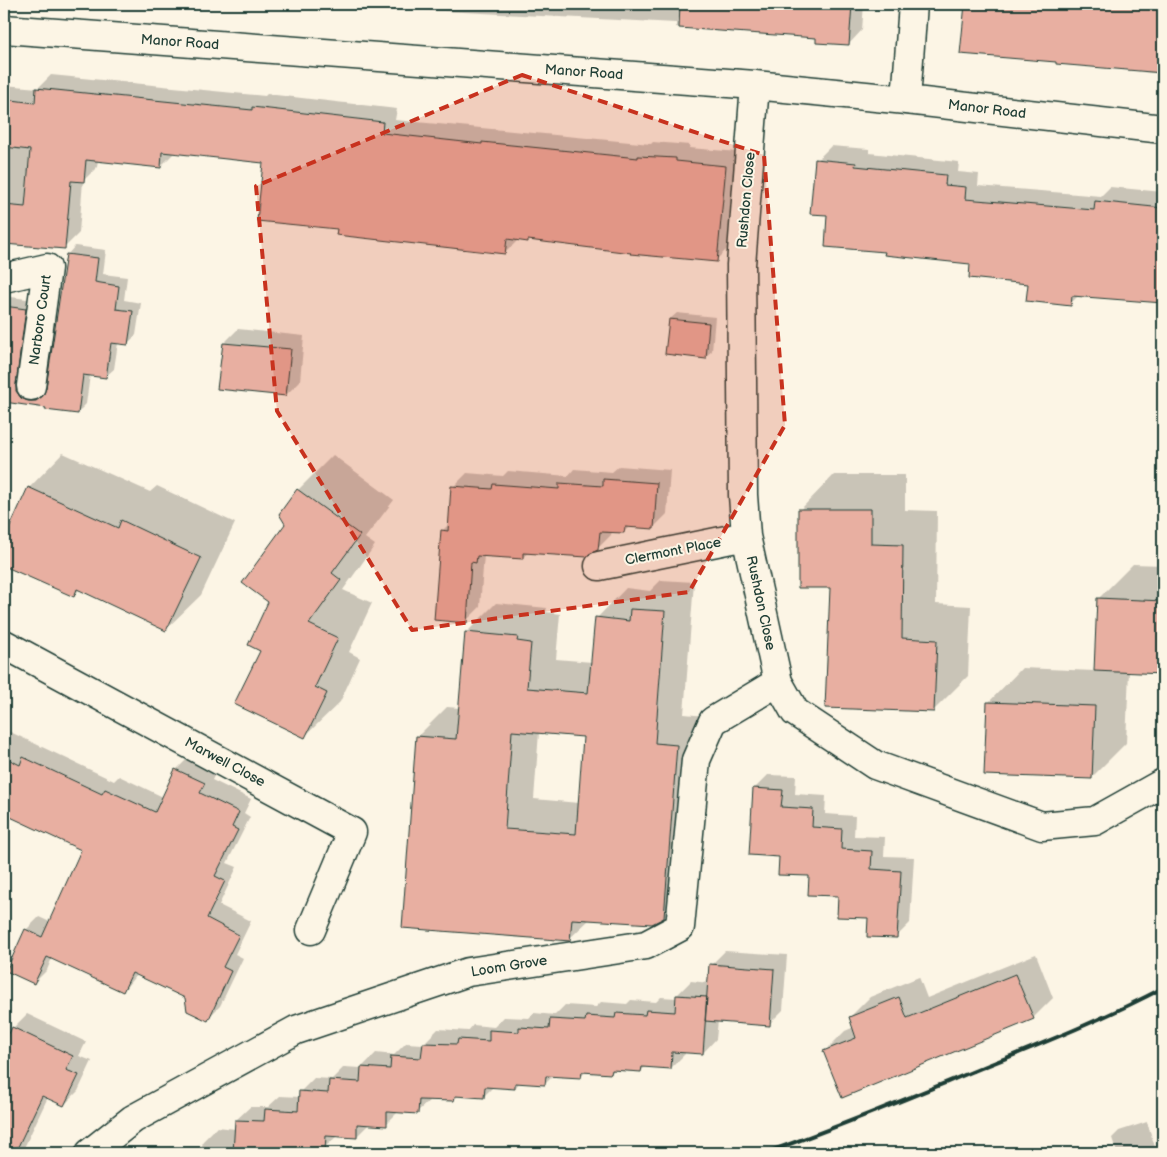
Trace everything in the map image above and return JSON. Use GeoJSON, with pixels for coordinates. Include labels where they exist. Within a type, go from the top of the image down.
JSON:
{"type":"FeatureCollection","features":[{"type":"Feature","properties":{"kind":"street"},"geometry":{"type":"LineString","coordinates":[[906,100],[913,4]]}},
{"type":"Feature","properties":{"kind":"street","name":"Manor Road"},"geometry":{"type":"LineString","coordinates":[[4,29],[755,85],[1163,129]]}},
{"type":"Feature","properties":{"kind":"street","name":"Rushdon Close"},"geometry":{"type":"LineString","coordinates":[[755,85],[741,265],[743,495],[746,536],[778,682],[795,712],[875,765],[1042,826],[1095,821],[1163,783]]}},
{"type":"Feature","properties":{"kind":"street","name":"Narboro Court"},"geometry":{"type":"LineString","coordinates":[[4,278],[47,268],[31,386]]}},
{"type":"Feature","properties":{"kind":"street","name":"Clermont Place"},"geometry":{"type":"LineString","coordinates":[[599,566],[746,536]]}},
{"type":"Feature","properties":{"kind":"street","name":"Marwell Close"},"geometry":{"type":"LineString","coordinates":[[4,644],[352,832],[311,930]]}},
{"type":"Feature","properties":{"kind":"street","name":"Loom Grove"},"geometry":{"type":"LineString","coordinates":[[90,1153],[133,1119],[296,1030],[468,972],[646,945],[680,927],[696,760],[713,721],[778,682]]}},
{"type":"Feature","properties":{"kind":"highlighted area"},"geometry":{"type":"Polygon","coordinates":[[[522,75],[764,155],[785,425],[689,592],[412,630],[277,411],[256,186],[522,75]]]}},
{"type":"Feature","properties":{"kind":"building"},"geometry":{"type":"Polygon","coordinates":[[[680,4],[852,4],[849,45],[816,43],[816,38],[679,28],[680,4]]]}},
{"type":"Feature","properties":{"kind":"building"},"geometry":{"type":"Polygon","coordinates":[[[965,4],[1163,4],[1163,73],[960,54],[965,4]]]}},
{"type":"Feature","properties":{"kind":"building"},"geometry":{"type":"Polygon","coordinates":[[[36,88],[252,110],[252,107],[383,122],[382,133],[638,158],[638,156],[676,158],[676,161],[726,166],[717,262],[630,254],[528,240],[528,242],[507,239],[505,254],[336,235],[337,229],[257,221],[263,163],[162,152],[161,168],[86,160],[84,182],[71,181],[65,249],[4,244],[4,205],[25,207],[30,150],[4,147],[4,99],[35,103],[36,88]]]}},
{"type":"Feature","properties":{"kind":"building"},"geometry":{"type":"Polygon","coordinates":[[[815,159],[856,163],[855,166],[946,175],[945,185],[966,187],[965,199],[1094,210],[1095,201],[1163,208],[1163,303],[1072,296],[1071,306],[1026,301],[1028,284],[969,278],[970,264],[884,255],[885,252],[825,247],[827,215],[810,214],[815,159]]]}},
{"type":"Feature","properties":{"kind":"building"},"geometry":{"type":"Polygon","coordinates":[[[66,254],[98,258],[95,282],[119,286],[116,309],[133,311],[128,345],[111,343],[106,378],[83,375],[78,414],[4,402],[4,306],[26,309],[16,391],[21,398],[28,401],[36,401],[43,396],[46,388],[66,254]]]}},
{"type":"Feature","properties":{"kind":"building"},"geometry":{"type":"Polygon","coordinates":[[[669,319],[709,323],[706,359],[665,354],[669,319]]]}},
{"type":"Feature","properties":{"kind":"building"},"geometry":{"type":"Polygon","coordinates":[[[223,343],[291,349],[286,396],[217,389],[223,343]]]}},
{"type":"Feature","properties":{"kind":"building"},"geometry":{"type":"Polygon","coordinates":[[[603,479],[657,483],[654,529],[625,527],[624,533],[600,532],[598,550],[587,557],[523,553],[523,559],[477,556],[476,563],[471,562],[467,623],[434,620],[441,530],[448,531],[451,486],[492,489],[493,484],[559,489],[559,483],[603,486],[603,479]]]}},
{"type":"Feature","properties":{"kind":"building"},"geometry":{"type":"Polygon","coordinates":[[[28,487],[118,528],[121,520],[201,558],[166,631],[77,589],[74,597],[4,566],[4,540],[28,487]]]}},
{"type":"Feature","properties":{"kind":"building"},"geometry":{"type":"Polygon","coordinates":[[[297,489],[360,535],[332,573],[341,580],[309,624],[338,638],[315,687],[327,693],[305,738],[234,704],[260,651],[248,645],[268,602],[242,583],[285,524],[279,514],[297,489]]]}},
{"type":"Feature","properties":{"kind":"building"},"geometry":{"type":"Polygon","coordinates":[[[798,509],[871,509],[871,544],[903,545],[902,638],[937,640],[934,712],[825,708],[830,588],[798,588],[798,509]]]}},
{"type":"Feature","properties":{"kind":"building"},"geometry":{"type":"Polygon","coordinates":[[[1097,598],[1163,601],[1163,674],[1094,671],[1097,598]]]}},
{"type":"Feature","properties":{"kind":"building"},"geometry":{"type":"Polygon","coordinates":[[[630,609],[665,611],[655,743],[677,745],[664,918],[652,924],[572,919],[570,941],[402,928],[416,736],[456,739],[465,632],[518,637],[517,641],[531,643],[527,688],[588,693],[595,617],[629,621],[630,609]],[[512,731],[505,829],[576,834],[583,737],[512,731]]]}},
{"type":"Feature","properties":{"kind":"building"},"geometry":{"type":"Polygon","coordinates":[[[987,702],[1095,706],[1092,779],[984,775],[987,702]]]}},
{"type":"Feature","properties":{"kind":"building"},"geometry":{"type":"Polygon","coordinates":[[[4,757],[20,765],[23,757],[102,794],[105,789],[155,812],[175,769],[205,783],[200,793],[239,812],[232,827],[238,830],[215,876],[225,881],[207,918],[239,935],[223,967],[231,971],[208,1021],[187,1011],[185,998],[132,973],[123,992],[47,957],[34,984],[6,971],[25,929],[42,937],[81,850],[4,814],[4,757]]]}},
{"type":"Feature","properties":{"kind":"building"},"geometry":{"type":"Polygon","coordinates":[[[753,788],[783,790],[781,807],[813,809],[812,827],[842,829],[841,849],[872,851],[871,869],[901,871],[897,938],[867,937],[868,918],[837,917],[838,896],[808,895],[809,876],[778,875],[779,857],[749,855],[753,788]]]}},
{"type":"Feature","properties":{"kind":"building"},"geometry":{"type":"Polygon","coordinates":[[[709,964],[774,969],[770,1026],[705,1021],[709,964]]]}},
{"type":"Feature","properties":{"kind":"building"},"geometry":{"type":"Polygon","coordinates":[[[1015,974],[1034,1019],[842,1098],[823,1051],[856,1038],[849,1017],[899,997],[907,1018],[1015,974]]]}},
{"type":"Feature","properties":{"kind":"building"},"geometry":{"type":"Polygon","coordinates":[[[676,995],[707,997],[703,1054],[672,1052],[671,1069],[642,1067],[641,1072],[612,1070],[611,1074],[582,1072],[581,1078],[546,1076],[545,1085],[515,1083],[515,1089],[485,1087],[484,1098],[455,1096],[454,1101],[419,1100],[418,1114],[387,1112],[387,1126],[357,1124],[357,1138],[326,1136],[325,1150],[296,1148],[296,1153],[233,1153],[235,1120],[264,1121],[265,1109],[298,1111],[299,1091],[328,1093],[329,1080],[360,1082],[361,1067],[390,1069],[391,1056],[421,1058],[423,1043],[457,1044],[458,1039],[489,1041],[489,1030],[519,1032],[519,1027],[549,1029],[550,1019],[585,1021],[586,1016],[615,1018],[616,1013],[645,1015],[646,1010],[675,1012],[676,995]]]}},
{"type":"Feature","properties":{"kind":"building"},"geometry":{"type":"Polygon","coordinates":[[[12,1027],[73,1056],[66,1070],[79,1075],[64,1106],[42,1096],[15,1153],[4,1153],[4,1045],[12,1027]]]}},
{"type":"Feature","properties":{"kind":"railway"},"geometry":{"type":"LineString","coordinates":[[764,1153],[1049,1041],[1163,988]]}}]}
